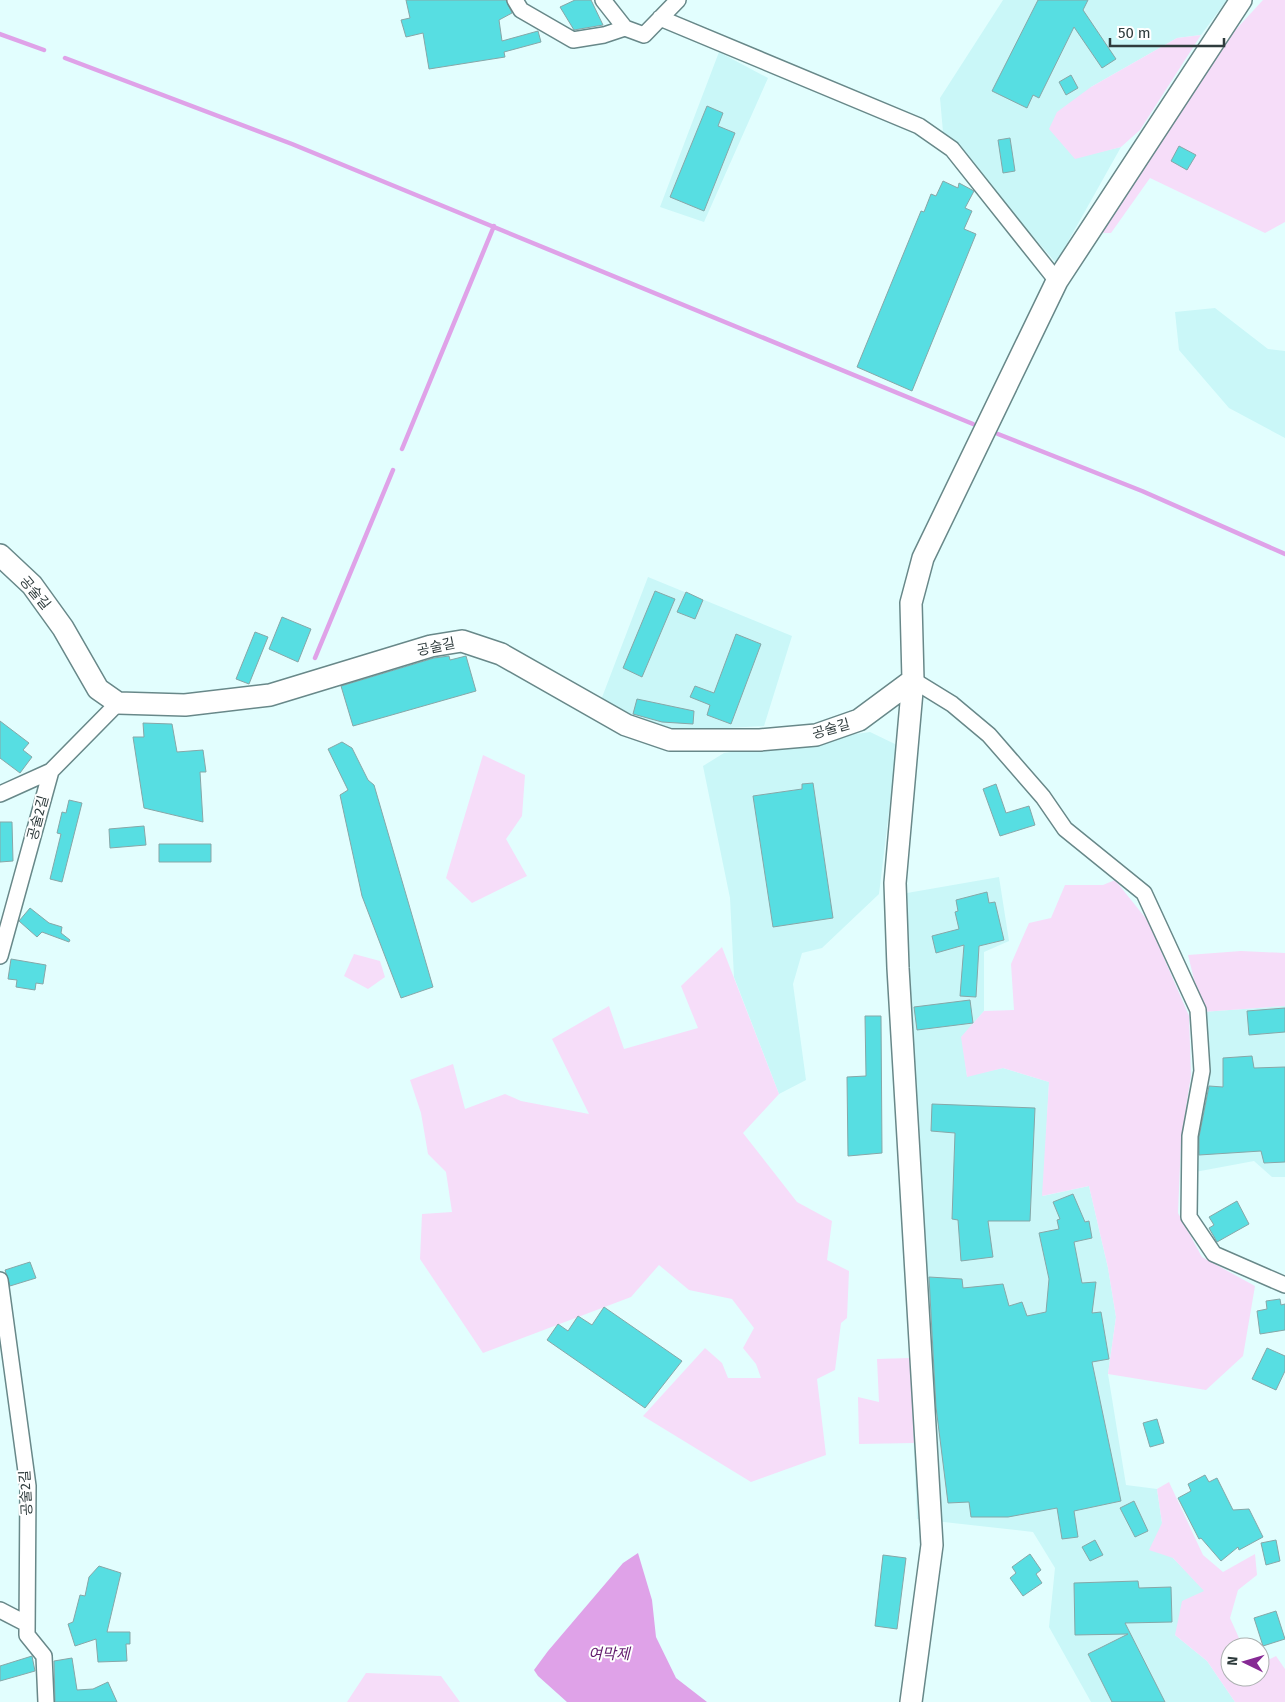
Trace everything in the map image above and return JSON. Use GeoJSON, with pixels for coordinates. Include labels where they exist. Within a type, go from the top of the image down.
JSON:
{"type":"FeatureCollection","features":[{"type":"Feature","properties":{"kind":"street"},"geometry":{"type":"LineString","coordinates":[[515,0],[521,10],[574,40],[604,35],[625,28]]}},
{"type":"Feature","properties":{"kind":"street"},"geometry":{"type":"LineString","coordinates":[[603,0],[625,28],[644,35],[678,0]]}},
{"type":"Feature","properties":{"kind":"street"},"geometry":{"type":"LineString","coordinates":[[910,1702],[932,1545],[898,978],[895,883],[913,680],[911,603],[923,558],[1057,281],[1241,0]]}},
{"type":"Feature","properties":{"kind":"street"},"geometry":{"type":"LineString","coordinates":[[660,18],[919,126],[952,149],[1057,281]]}},
{"type":"Feature","properties":{"kind":"street","name":"공술길"},"geometry":{"type":"LineString","coordinates":[[0,555],[37,592],[63,628],[98,689],[118,703],[185,705],[270,695],[431,646],[462,641],[501,654],[626,725],[670,740],[760,740],[816,735],[859,720],[913,680]]}},
{"type":"Feature","properties":{"kind":"street"},"geometry":{"type":"LineString","coordinates":[[913,680],[952,704],[990,735],[1043,797],[1065,828],[1144,893],[1198,1010],[1202,1071],[1190,1136],[1189,1218],[1214,1254],[1285,1285]]}},
{"type":"Feature","properties":{"kind":"street","name":"공술2길"},"geometry":{"type":"LineString","coordinates":[[0,956],[51,771],[118,703]]}},
{"type":"Feature","properties":{"kind":"street"},"geometry":{"type":"LineString","coordinates":[[0,794],[51,771]]}},
{"type":"Feature","properties":{"kind":"street","name":"공술2길"},"geometry":{"type":"LineString","coordinates":[[0,1280],[28,1486],[27,1635],[44,1656],[46,1702]]}},
{"type":"Feature","properties":{"kind":"street"},"geometry":{"type":"LineString","coordinates":[[0,1610],[28,1624]]}},
{"type":"Feature","properties":{"kind":"shaded area"},"geometry":{"type":"Polygon","coordinates":[[[1003,0],[1227,0],[1201,35],[1177,38],[1091,87],[1075,158],[1121,147],[1056,263],[943,132],[940,98],[1003,0]]]}},
{"type":"Feature","properties":{"kind":"shaded area"},"geometry":{"type":"Polygon","coordinates":[[[1263,0],[1285,0],[1285,222],[1265,233],[1150,178],[1111,233],[1100,233],[1227,39],[1263,0]]]}},
{"type":"Feature","properties":{"kind":"shaded area"},"geometry":{"type":"Polygon","coordinates":[[[1201,35],[1140,130],[1121,147],[1075,159],[1049,129],[1057,112],[1091,87],[1177,38],[1201,35]]]}},
{"type":"Feature","properties":{"kind":"shaded area"},"geometry":{"type":"Polygon","coordinates":[[[719,52],[768,78],[704,222],[660,207],[719,52]]]}},
{"type":"Feature","properties":{"kind":"shaded area"},"geometry":{"type":"Polygon","coordinates":[[[1215,308],[1268,349],[1285,351],[1285,438],[1229,408],[1179,350],[1175,312],[1215,308]]]}},
{"type":"Feature","properties":{"kind":"shaded area"},"geometry":{"type":"Polygon","coordinates":[[[648,577],[792,636],[764,726],[670,731],[601,700],[648,577]]]}},
{"type":"Feature","properties":{"kind":"shaded area"},"geometry":{"type":"Polygon","coordinates":[[[870,732],[897,745],[879,894],[822,948],[802,953],[793,984],[806,1080],[779,1094],[734,977],[730,898],[703,766],[724,753],[870,732]]]}},
{"type":"Feature","properties":{"kind":"shaded area"},"geometry":{"type":"Polygon","coordinates":[[[483,755],[525,775],[522,816],[506,839],[527,876],[472,903],[446,878],[483,755]]]}},
{"type":"Feature","properties":{"kind":"shaded area"},"geometry":{"type":"Polygon","coordinates":[[[999,877],[1009,941],[984,952],[984,1011],[962,1037],[967,1076],[1003,1068],[1049,1082],[1043,1196],[1089,1186],[1108,1268],[1116,1317],[1108,1374],[1126,1485],[1157,1489],[1162,1523],[1173,1558],[1205,1591],[1175,1635],[1207,1661],[1220,1680],[1220,1687],[1225,1687],[1235,1702],[1091,1702],[1049,1627],[1055,1568],[1033,1532],[917,1519],[905,1252],[917,1090],[911,1037],[907,893],[999,877]]]}},
{"type":"Feature","properties":{"kind":"shaded area"},"geometry":{"type":"Polygon","coordinates":[[[1115,880],[1148,921],[1189,1016],[1191,1075],[1181,1141],[1178,1213],[1202,1257],[1255,1286],[1243,1356],[1206,1390],[1108,1374],[1116,1317],[1108,1268],[1089,1186],[1042,1196],[1049,1082],[1003,1068],[967,1077],[961,1037],[984,1011],[1014,1010],[1011,964],[1029,923],[1051,918],[1065,885],[1103,885],[1115,880]]]}},
{"type":"Feature","properties":{"kind":"shaded area"},"geometry":{"type":"Polygon","coordinates":[[[722,947],[779,1094],[743,1133],[797,1202],[832,1221],[827,1260],[849,1271],[847,1318],[841,1323],[835,1370],[817,1379],[826,1455],[751,1482],[643,1416],[705,1348],[722,1363],[728,1378],[761,1378],[756,1364],[743,1348],[754,1328],[732,1299],[689,1290],[659,1265],[631,1297],[483,1353],[420,1259],[422,1214],[452,1212],[446,1172],[428,1154],[421,1113],[410,1080],[453,1064],[465,1109],[505,1094],[521,1101],[589,1114],[552,1039],[609,1006],[624,1049],[698,1028],[681,986],[722,947]]]}},
{"type":"Feature","properties":{"kind":"shaded area"},"geometry":{"type":"Polygon","coordinates":[[[1241,951],[1285,953],[1285,1006],[1202,1012],[1188,955],[1241,951]]]}},
{"type":"Feature","properties":{"kind":"shaded area"},"geometry":{"type":"Polygon","coordinates":[[[354,954],[380,961],[385,977],[368,989],[344,976],[354,954]]]}},
{"type":"Feature","properties":{"kind":"shaded area"},"geometry":{"type":"Polygon","coordinates":[[[1285,1006],[1285,1177],[1272,1177],[1254,1161],[1195,1172],[1202,1012],[1285,1006]]]}},
{"type":"Feature","properties":{"kind":"shaded area"},"geometry":{"type":"Polygon","coordinates":[[[910,1358],[914,1443],[859,1444],[858,1397],[879,1402],[877,1359],[910,1358]]]}},
{"type":"Feature","properties":{"kind":"shaded area"},"geometry":{"type":"Polygon","coordinates":[[[1169,1482],[1203,1555],[1223,1572],[1255,1554],[1257,1575],[1238,1590],[1230,1618],[1239,1637],[1220,1637],[1220,1680],[1207,1661],[1175,1635],[1182,1601],[1204,1591],[1173,1558],[1149,1550],[1162,1523],[1157,1489],[1169,1482]]]}},
{"type":"Feature","properties":{"kind":"shaded area"},"geometry":{"type":"Polygon","coordinates":[[[1276,1656],[1285,1669],[1285,1702],[1235,1702],[1225,1687],[1270,1687],[1270,1659],[1276,1656]]]}},
{"type":"Feature","properties":{"kind":"shaded area"},"geometry":{"type":"Polygon","coordinates":[[[366,1673],[441,1676],[460,1702],[347,1702],[366,1673]]]}},
{"type":"Feature","properties":{"kind":"water","name":"여막제"},"geometry":{"type":"Polygon","coordinates":[[[638,1553],[652,1600],[656,1637],[676,1678],[707,1702],[567,1702],[538,1676],[534,1670],[623,1563],[638,1553]]]}},
{"type":"Feature","properties":{"kind":"building"},"geometry":{"type":"Polygon","coordinates":[[[406,0],[506,0],[512,13],[499,20],[502,41],[538,31],[541,42],[504,52],[505,57],[429,69],[423,33],[406,37],[401,20],[410,18],[406,0]]]}},
{"type":"Feature","properties":{"kind":"building"},"geometry":{"type":"Polygon","coordinates":[[[575,0],[591,0],[603,25],[574,30],[560,7],[575,0]]]}},
{"type":"Feature","properties":{"kind":"building"},"geometry":{"type":"Polygon","coordinates":[[[1038,0],[1088,0],[1083,10],[1116,59],[1102,68],[1074,27],[1039,98],[1033,95],[1027,108],[992,91],[1038,0]]]}},
{"type":"Feature","properties":{"kind":"building"},"geometry":{"type":"Polygon","coordinates":[[[1071,75],[1078,88],[1066,95],[1059,82],[1071,75]]]}},
{"type":"Feature","properties":{"kind":"building"},"geometry":{"type":"Polygon","coordinates":[[[707,106],[723,113],[718,126],[735,133],[704,211],[670,197],[707,106]]]}},
{"type":"Feature","properties":{"kind":"building"},"geometry":{"type":"Polygon","coordinates":[[[1010,138],[1015,171],[1003,173],[998,140],[1010,138]]]}},
{"type":"Feature","properties":{"kind":"building"},"geometry":{"type":"Polygon","coordinates":[[[1179,146],[1196,155],[1187,170],[1171,161],[1179,146]]]}},
{"type":"Feature","properties":{"kind":"building"},"geometry":{"type":"Polygon","coordinates":[[[943,181],[958,188],[959,183],[974,191],[965,208],[972,211],[964,229],[976,234],[912,391],[857,367],[921,211],[924,212],[931,194],[936,196],[943,181]]]}},
{"type":"Feature","properties":{"kind":"building"},"geometry":{"type":"Polygon","coordinates":[[[655,591],[675,599],[642,677],[623,668],[655,591]]]}},
{"type":"Feature","properties":{"kind":"building"},"geometry":{"type":"Polygon","coordinates":[[[686,592],[703,600],[695,619],[677,612],[686,592]]]}},
{"type":"Feature","properties":{"kind":"building"},"geometry":{"type":"Polygon","coordinates":[[[282,617],[311,629],[298,662],[269,649],[282,617]]]}},
{"type":"Feature","properties":{"kind":"building"},"geometry":{"type":"Polygon","coordinates":[[[255,632],[268,637],[249,684],[236,679],[255,632]]]}},
{"type":"Feature","properties":{"kind":"building"},"geometry":{"type":"Polygon","coordinates":[[[736,634],[761,644],[731,724],[707,715],[710,705],[690,697],[695,686],[714,693],[736,634]]]}},
{"type":"Feature","properties":{"kind":"building"},"geometry":{"type":"Polygon","coordinates":[[[449,656],[450,660],[466,656],[476,691],[353,726],[341,686],[434,658],[449,656]]]}},
{"type":"Feature","properties":{"kind":"building"},"geometry":{"type":"Polygon","coordinates":[[[637,699],[694,711],[693,724],[662,722],[633,714],[637,699]]]}},
{"type":"Feature","properties":{"kind":"building"},"geometry":{"type":"Polygon","coordinates":[[[0,721],[29,743],[23,750],[32,757],[20,773],[0,758],[0,721]]]}},
{"type":"Feature","properties":{"kind":"building"},"geometry":{"type":"Polygon","coordinates":[[[143,723],[172,724],[177,752],[203,750],[206,772],[200,772],[203,822],[144,808],[133,737],[144,737],[143,723]]]}},
{"type":"Feature","properties":{"kind":"building"},"geometry":{"type":"Polygon","coordinates":[[[342,742],[352,748],[368,780],[374,785],[433,987],[401,998],[362,896],[340,795],[348,790],[328,749],[342,742]]]}},
{"type":"Feature","properties":{"kind":"building"},"geometry":{"type":"Polygon","coordinates":[[[813,783],[833,918],[773,927],[753,796],[802,789],[802,784],[813,783]]]}},
{"type":"Feature","properties":{"kind":"building"},"geometry":{"type":"Polygon","coordinates":[[[996,784],[1006,813],[1029,806],[1035,825],[1000,836],[983,789],[996,784]]]}},
{"type":"Feature","properties":{"kind":"building"},"geometry":{"type":"Polygon","coordinates":[[[69,800],[82,803],[62,882],[50,879],[61,834],[57,833],[62,812],[66,813],[69,800]]]}},
{"type":"Feature","properties":{"kind":"building"},"geometry":{"type":"Polygon","coordinates":[[[0,822],[12,822],[13,861],[0,862],[0,822]]]}},
{"type":"Feature","properties":{"kind":"building"},"geometry":{"type":"Polygon","coordinates":[[[144,826],[146,845],[110,848],[109,829],[144,826]]]}},
{"type":"Feature","properties":{"kind":"building"},"geometry":{"type":"Polygon","coordinates":[[[159,844],[211,844],[211,862],[159,862],[159,844]]]}},
{"type":"Feature","properties":{"kind":"building"},"geometry":{"type":"Polygon","coordinates":[[[987,892],[989,903],[995,902],[1004,940],[979,946],[976,997],[960,996],[964,945],[936,953],[932,936],[959,929],[955,912],[958,911],[956,900],[987,892]]]}},
{"type":"Feature","properties":{"kind":"building"},"geometry":{"type":"Polygon","coordinates":[[[30,908],[49,923],[62,927],[61,933],[70,940],[69,942],[42,932],[37,937],[19,921],[30,908]]]}},
{"type":"Feature","properties":{"kind":"building"},"geometry":{"type":"Polygon","coordinates":[[[11,959],[46,965],[43,984],[36,983],[35,990],[16,987],[17,980],[8,979],[11,959]]]}},
{"type":"Feature","properties":{"kind":"building"},"geometry":{"type":"Polygon","coordinates":[[[970,1000],[973,1023],[917,1030],[914,1007],[970,1000]]]}},
{"type":"Feature","properties":{"kind":"building"},"geometry":{"type":"Polygon","coordinates":[[[1285,1008],[1285,1032],[1249,1035],[1247,1011],[1285,1008]]]}},
{"type":"Feature","properties":{"kind":"building"},"geometry":{"type":"Polygon","coordinates":[[[865,1016],[881,1016],[882,1153],[848,1156],[847,1077],[866,1076],[865,1016]]]}},
{"type":"Feature","properties":{"kind":"building"},"geometry":{"type":"Polygon","coordinates":[[[1252,1056],[1254,1068],[1285,1067],[1285,1162],[1264,1163],[1261,1151],[1199,1155],[1199,1137],[1209,1086],[1223,1087],[1223,1058],[1252,1056]]]}},
{"type":"Feature","properties":{"kind":"building"},"geometry":{"type":"Polygon","coordinates":[[[932,1104],[1035,1108],[1030,1221],[988,1221],[993,1257],[961,1261],[958,1220],[952,1219],[955,1133],[931,1131],[932,1104]]]}},
{"type":"Feature","properties":{"kind":"building"},"geometry":{"type":"Polygon","coordinates":[[[1073,1194],[1085,1222],[1089,1221],[1092,1238],[1074,1242],[1082,1283],[1096,1282],[1092,1313],[1101,1312],[1109,1359],[1092,1362],[1121,1501],[1074,1511],[1078,1537],[1062,1539],[1057,1508],[1008,1517],[971,1517],[969,1502],[948,1503],[936,1407],[929,1277],[962,1279],[963,1288],[1003,1284],[1009,1306],[1022,1302],[1027,1316],[1046,1312],[1049,1279],[1039,1233],[1059,1229],[1057,1220],[1060,1219],[1053,1202],[1073,1194]]]}},
{"type":"Feature","properties":{"kind":"building"},"geometry":{"type":"Polygon","coordinates":[[[1237,1201],[1249,1224],[1217,1242],[1209,1228],[1214,1225],[1209,1217],[1237,1201]]]}},
{"type":"Feature","properties":{"kind":"building"},"geometry":{"type":"Polygon","coordinates":[[[30,1262],[36,1278],[10,1286],[5,1270],[30,1262]]]}},
{"type":"Feature","properties":{"kind":"building"},"geometry":{"type":"Polygon","coordinates":[[[1280,1299],[1281,1305],[1285,1304],[1285,1330],[1260,1334],[1257,1311],[1267,1309],[1266,1301],[1280,1299]]]}},
{"type":"Feature","properties":{"kind":"building"},"geometry":{"type":"Polygon","coordinates":[[[604,1307],[682,1361],[645,1408],[547,1340],[558,1324],[568,1331],[578,1316],[592,1325],[604,1307]]]}},
{"type":"Feature","properties":{"kind":"building"},"geometry":{"type":"Polygon","coordinates":[[[1267,1348],[1285,1356],[1285,1371],[1276,1390],[1252,1379],[1267,1348]]]}},
{"type":"Feature","properties":{"kind":"building"},"geometry":{"type":"Polygon","coordinates":[[[1157,1419],[1164,1443],[1150,1447],[1143,1423],[1157,1419]]]}},
{"type":"Feature","properties":{"kind":"building"},"geometry":{"type":"Polygon","coordinates":[[[1205,1475],[1209,1482],[1217,1478],[1233,1510],[1249,1509],[1263,1537],[1239,1550],[1238,1547],[1221,1561],[1201,1538],[1199,1539],[1178,1498],[1191,1491],[1188,1484],[1205,1475]]]}},
{"type":"Feature","properties":{"kind":"building"},"geometry":{"type":"Polygon","coordinates":[[[1134,1501],[1148,1531],[1135,1537],[1120,1508],[1134,1501]]]}},
{"type":"Feature","properties":{"kind":"building"},"geometry":{"type":"Polygon","coordinates":[[[1095,1540],[1103,1555],[1090,1561],[1082,1547],[1095,1540]]]}},
{"type":"Feature","properties":{"kind":"building"},"geometry":{"type":"Polygon","coordinates":[[[1276,1540],[1280,1561],[1266,1565],[1261,1543],[1276,1540]]]}},
{"type":"Feature","properties":{"kind":"building"},"geometry":{"type":"Polygon","coordinates":[[[1030,1554],[1041,1570],[1036,1574],[1042,1583],[1023,1596],[1010,1578],[1016,1573],[1012,1567],[1030,1554]]]}},
{"type":"Feature","properties":{"kind":"building"},"geometry":{"type":"Polygon","coordinates":[[[883,1555],[906,1558],[897,1629],[875,1626],[883,1555]]]}},
{"type":"Feature","properties":{"kind":"building"},"geometry":{"type":"Polygon","coordinates":[[[99,1566],[121,1573],[107,1632],[130,1632],[130,1644],[126,1644],[127,1661],[98,1662],[96,1639],[75,1646],[68,1624],[73,1622],[80,1595],[85,1596],[89,1577],[99,1566]]]}},
{"type":"Feature","properties":{"kind":"building"},"geometry":{"type":"Polygon","coordinates":[[[1138,1581],[1139,1588],[1171,1587],[1172,1622],[1125,1623],[1165,1702],[1112,1702],[1088,1654],[1128,1634],[1075,1635],[1074,1583],[1138,1581]]]}},
{"type":"Feature","properties":{"kind":"building"},"geometry":{"type":"Polygon","coordinates":[[[1276,1611],[1285,1639],[1270,1644],[1270,1637],[1260,1637],[1254,1618],[1276,1611]]]}},
{"type":"Feature","properties":{"kind":"building"},"geometry":{"type":"Polygon","coordinates":[[[32,1656],[35,1671],[0,1681],[0,1666],[32,1656]]]}},
{"type":"Feature","properties":{"kind":"building"},"geometry":{"type":"Polygon","coordinates":[[[72,1658],[77,1690],[93,1689],[108,1682],[117,1702],[55,1702],[54,1661],[72,1658]]]}},
{"type":"Feature","properties":{"kind":"waterway"},"geometry":{"type":"LineString","coordinates":[[0,34],[44,50]]}},
{"type":"Feature","properties":{"kind":"waterway"},"geometry":{"type":"LineString","coordinates":[[65,58],[292,144],[973,424]]}},
{"type":"Feature","properties":{"kind":"waterway"},"geometry":{"type":"LineString","coordinates":[[402,449],[494,226]]}},
{"type":"Feature","properties":{"kind":"waterway"},"geometry":{"type":"LineString","coordinates":[[998,434],[1142,491],[1285,554]]}},
{"type":"Feature","properties":{"kind":"waterway"},"geometry":{"type":"LineString","coordinates":[[315,658],[393,470]]}}]}
